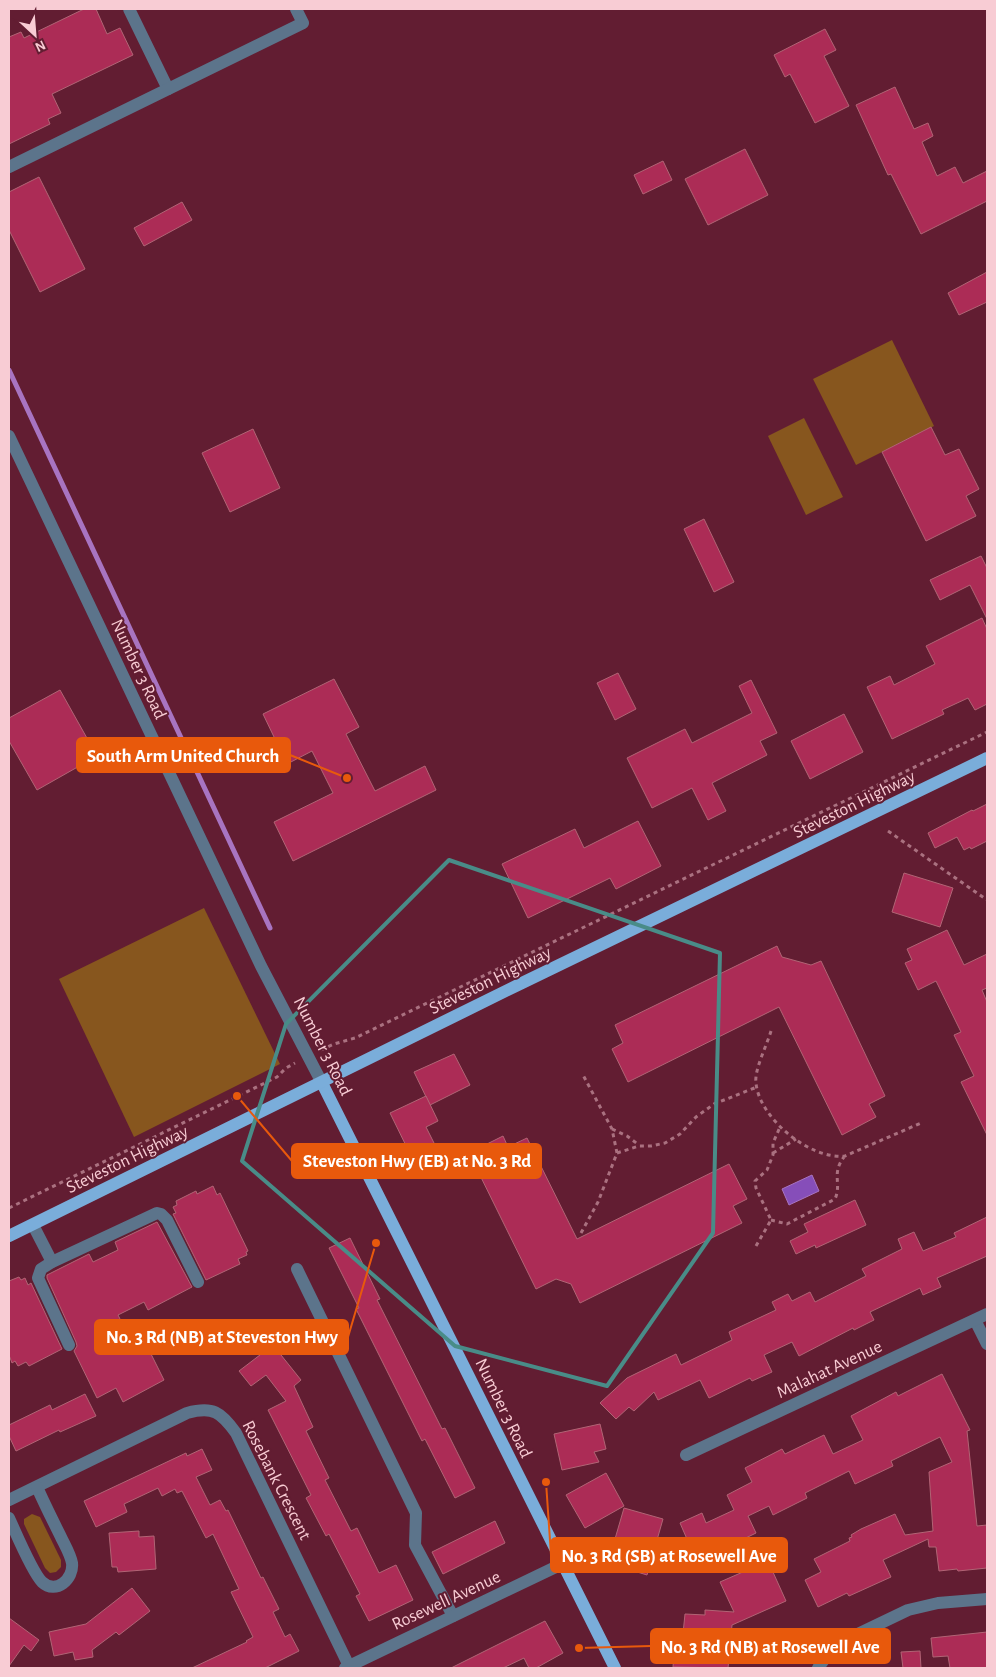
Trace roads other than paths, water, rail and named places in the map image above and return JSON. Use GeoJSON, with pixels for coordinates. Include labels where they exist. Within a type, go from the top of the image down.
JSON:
{"type":"FeatureCollection","features":[{"type":"Feature","properties":{"kind":"main road","name":"Steveston Highway"},"geometry":{"type":"LineString","coordinates":[[9,1236],[522,983],[987,758]]}},
{"type":"Feature","properties":{"kind":"main road","name":"Number 3 Road"},"geometry":{"type":"LineString","coordinates":[[322,1083],[615,1668]]}},
{"type":"Feature","properties":{"kind":"street"},"geometry":{"type":"LineString","coordinates":[[129,9],[168,89]]}},
{"type":"Feature","properties":{"kind":"street"},"geometry":{"type":"LineString","coordinates":[[9,166],[303,23],[296,9]]}},
{"type":"Feature","properties":{"kind":"street","name":"Number 3 Road"},"geometry":{"type":"LineString","coordinates":[[9,436],[257,957],[322,1083]]}},
{"type":"Feature","properties":{"kind":"street"},"geometry":{"type":"LineString","coordinates":[[69,1345],[38,1278],[40,1269],[52,1262],[157,1213],[167,1220],[198,1282]]}},
{"type":"Feature","properties":{"kind":"street"},"geometry":{"type":"LineString","coordinates":[[33,1224],[52,1262]]}},
{"type":"Feature","properties":{"kind":"street"},"geometry":{"type":"LineString","coordinates":[[297,1269],[416,1513],[416,1544],[453,1616]]}},
{"type":"Feature","properties":{"kind":"street"},"geometry":{"type":"LineString","coordinates":[[981,1317],[987,1344]]}},
{"type":"Feature","properties":{"kind":"street","name":"Malahat Avenue"},"geometry":{"type":"LineString","coordinates":[[686,1455],[981,1317]]}},
{"type":"Feature","properties":{"kind":"street","name":"Rosebank Crescent"},"geometry":{"type":"LineString","coordinates":[[9,1500],[187,1414],[201,1409],[213,1410],[226,1419],[236,1433],[347,1667]]}},
{"type":"Feature","properties":{"kind":"street"},"geometry":{"type":"LineString","coordinates":[[9,1518],[33,1568],[42,1582],[51,1586],[62,1585],[68,1580],[72,1570],[70,1556],[37,1487]]}},
{"type":"Feature","properties":{"kind":"street","name":"Rosewell Avenue"},"geometry":{"type":"LineString","coordinates":[[347,1667],[562,1564]]}},
{"type":"Feature","properties":{"kind":"street"},"geometry":{"type":"LineString","coordinates":[[818,1668],[835,1645],[908,1610],[938,1603],[987,1599]]}},
{"type":"Feature","properties":{"kind":"waterway"},"geometry":{"type":"LineString","coordinates":[[9,370],[270,928]]}},
{"type":"Feature","properties":{"kind":"place","name":"South Arm United Church"},"geometry":{"type":"Point","coordinates":[347,778]}},
{"type":"Feature","properties":{"kind":"place","name":"Steveston Hwy (EB) at No. 3 Rd"},"geometry":{"type":"Point","coordinates":[237,1096]}},
{"type":"Feature","properties":{"kind":"place","name":"No. 3 Rd (NB) at Steveston Hwy"},"geometry":{"type":"Point","coordinates":[376,1243]}},
{"type":"Feature","properties":{"kind":"place","name":"No. 3 Rd (SB) at Rosewell Ave"},"geometry":{"type":"Point","coordinates":[546,1482]}},
{"type":"Feature","properties":{"kind":"place","name":"No. 3 Rd (NB) at Rosewell Ave"},"geometry":{"type":"Point","coordinates":[579,1648]}}]}
